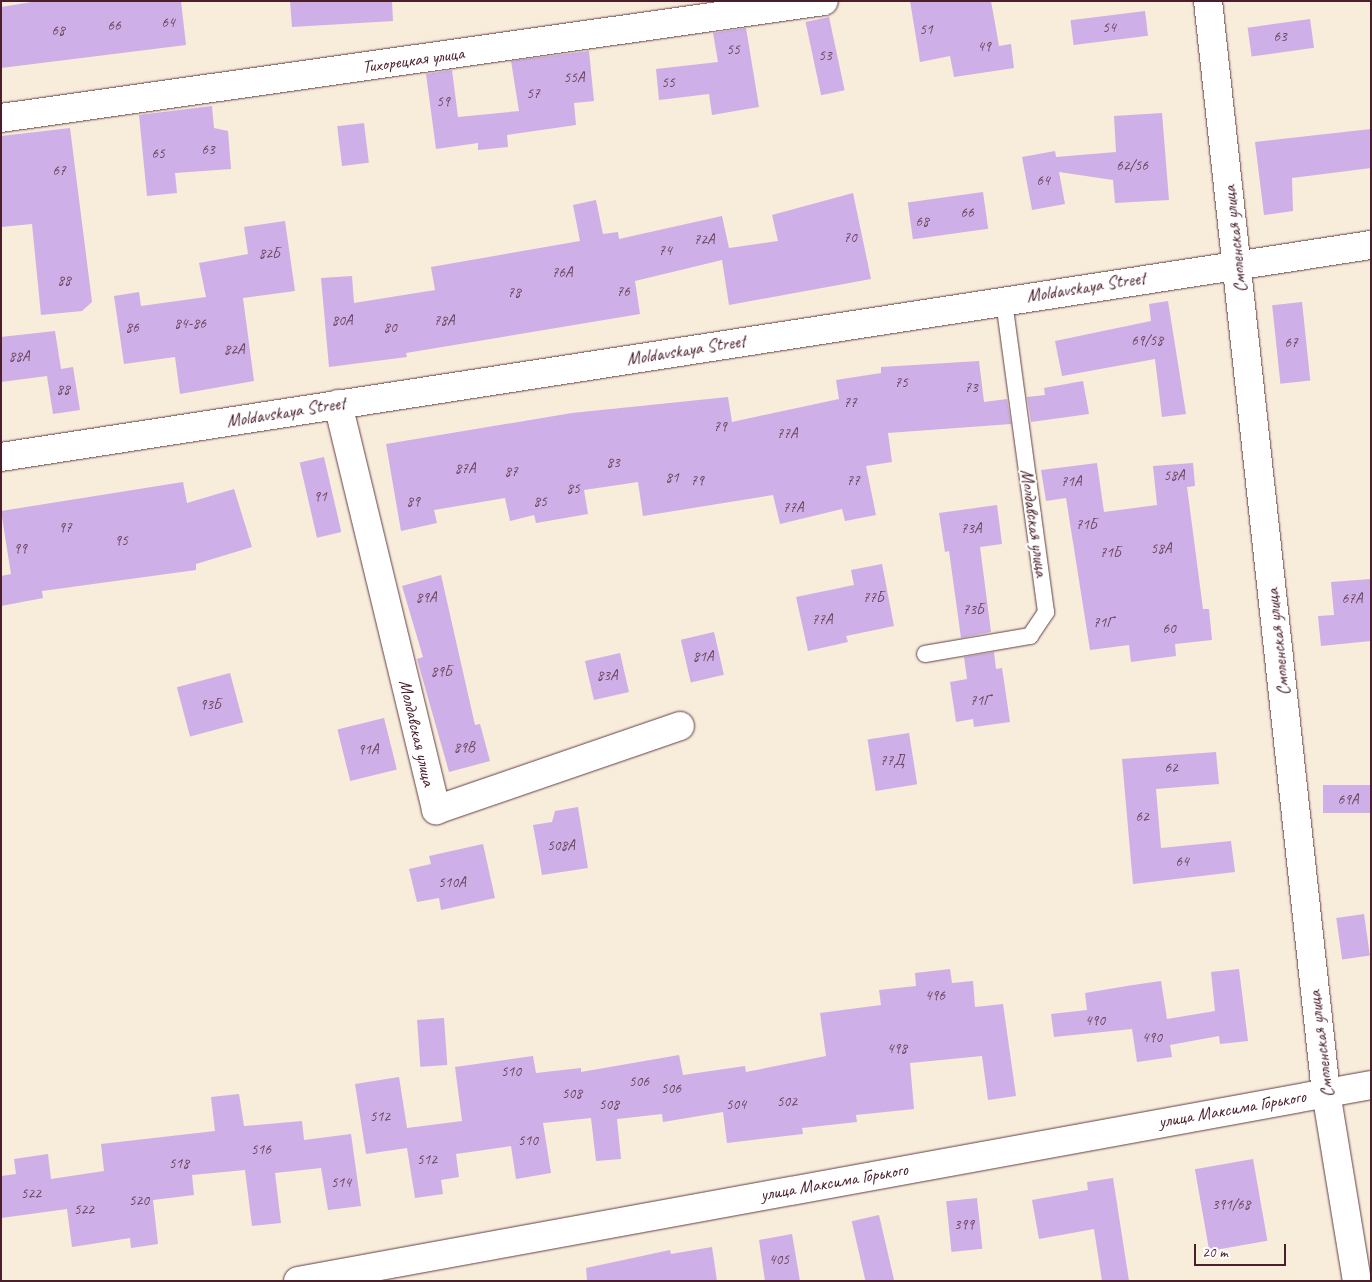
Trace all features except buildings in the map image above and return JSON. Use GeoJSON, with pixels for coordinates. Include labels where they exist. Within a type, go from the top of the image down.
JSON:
{"type":"FeatureCollection","features":[{"type":"Feature","properties":{"kind":"street","name":"Тихорецкая улица"},"geometry":{"type":"LineString","coordinates":[[1,118],[824,1]]}},
{"type":"Feature","properties":{"kind":"street","name":"Смоленская улица"},"geometry":{"type":"LineString","coordinates":[[1208,1],[1238,264],[1326,1092],[1357,1281]]}},
{"type":"Feature","properties":{"kind":"street","name":"Moldavskaya Street"},"geometry":{"type":"LineString","coordinates":[[1,457],[1004,300],[1371,245]]}},
{"type":"Feature","properties":{"kind":"street","name":"Молдавская улица"},"geometry":{"type":"LineString","coordinates":[[338,404],[436,810],[680,726]]}},
{"type":"Feature","properties":{"kind":"street","name":"улица Максима Горького"},"geometry":{"type":"LineString","coordinates":[[298,1281],[1371,1085]]}},
{"type":"Feature","properties":{"kind":"lane","name":"Молдавская улица"},"geometry":{"type":"LineString","coordinates":[[925,654],[1030,636],[1046,612],[1004,300]]}}]}
